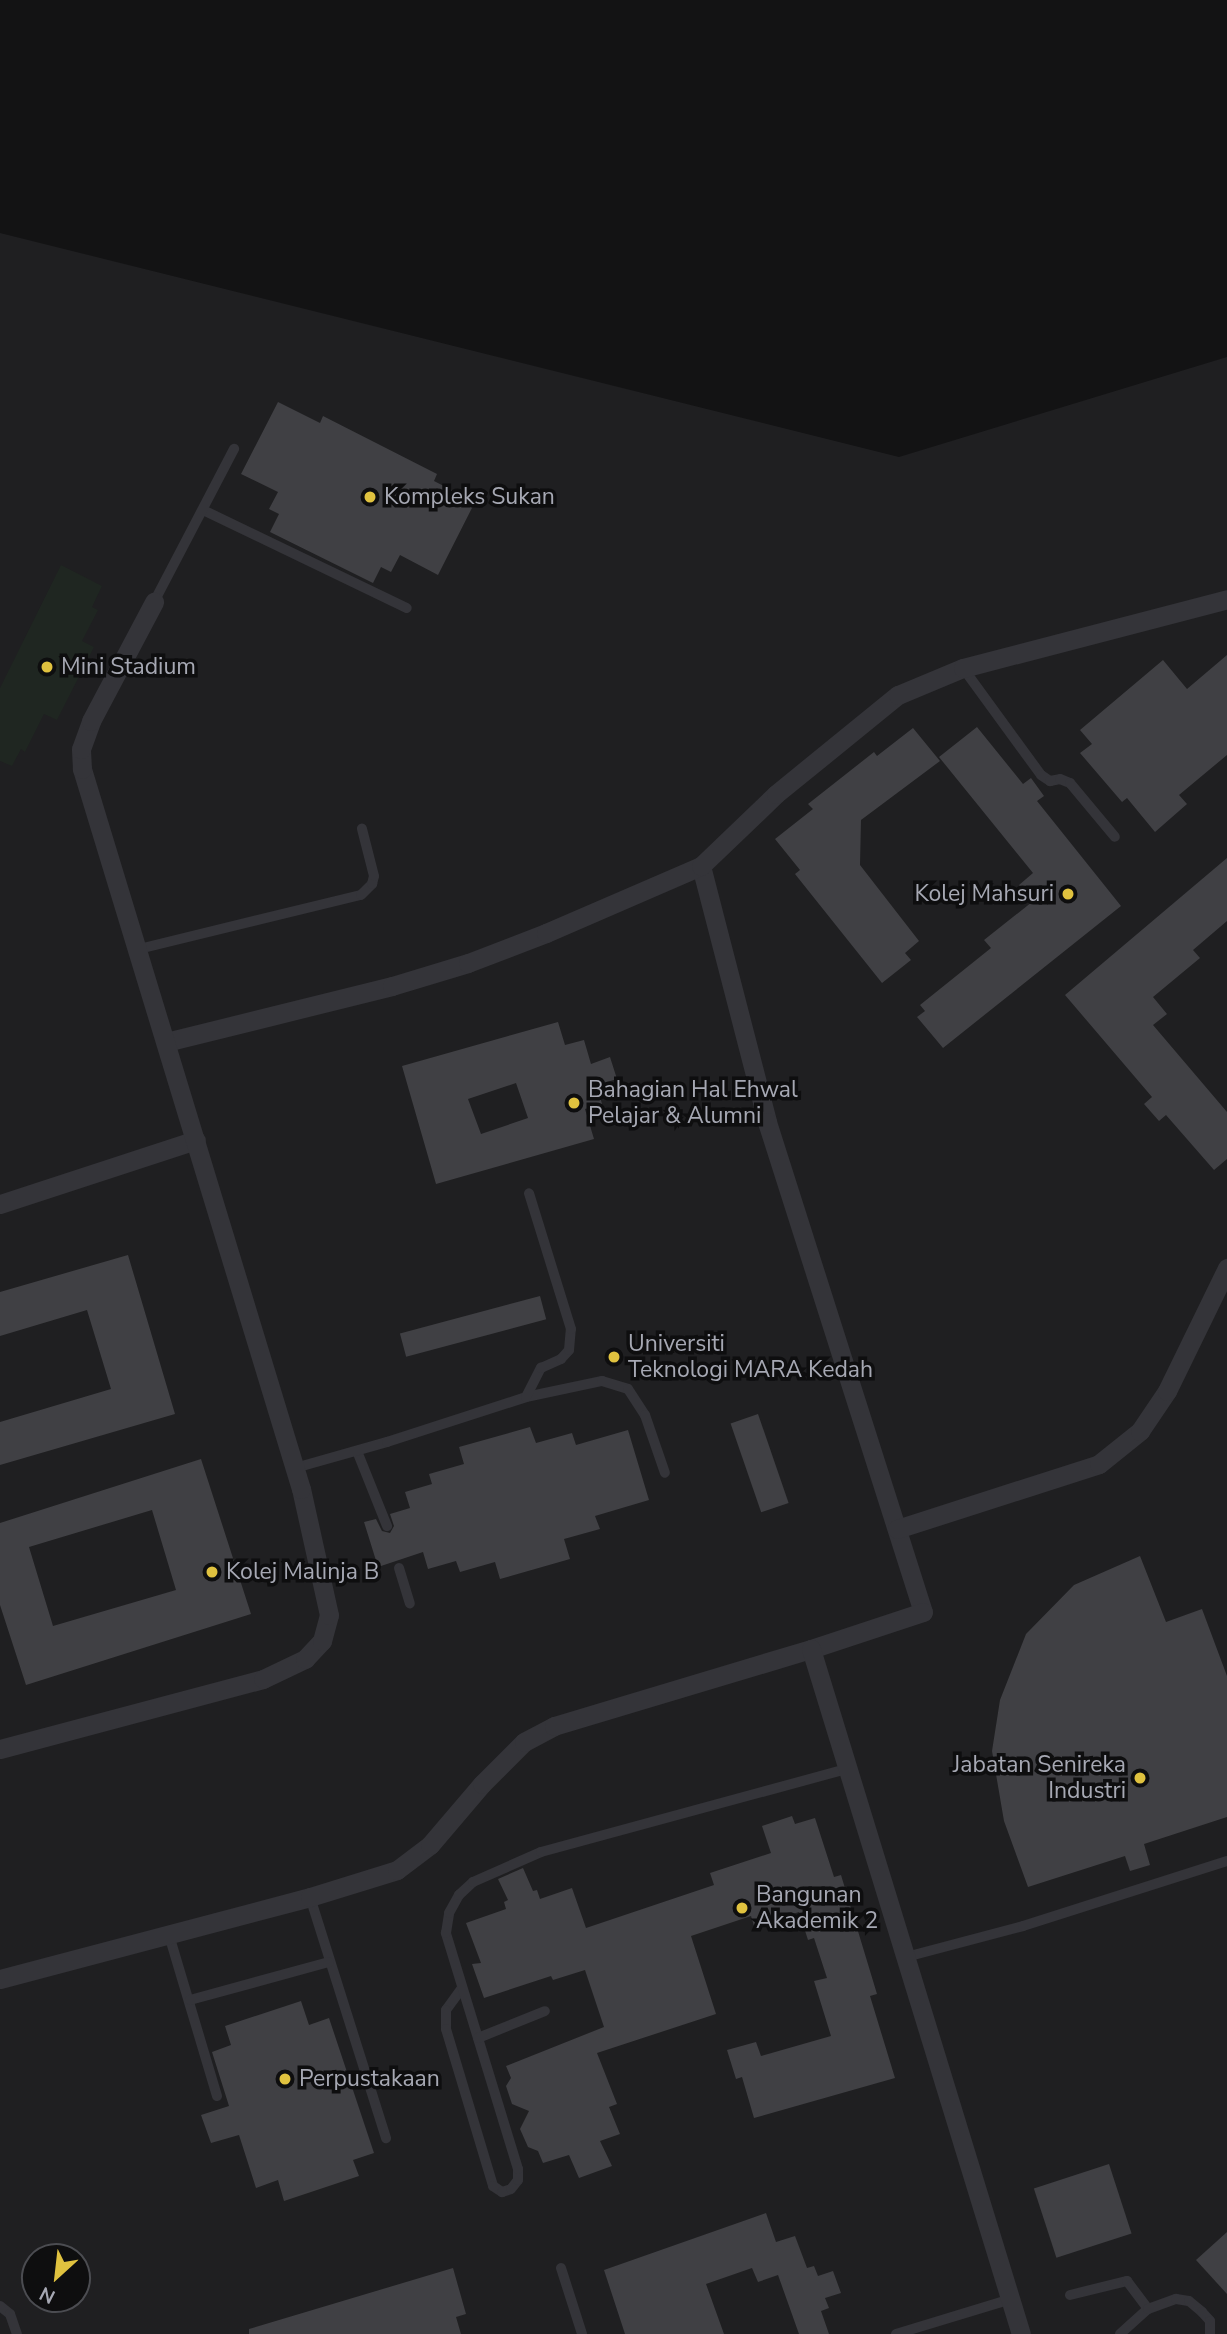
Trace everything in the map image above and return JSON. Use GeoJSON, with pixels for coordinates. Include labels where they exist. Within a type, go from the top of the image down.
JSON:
{"type":"FeatureCollection","features":[{"type":"Feature","properties":{"kind":"street"},"geometry":{"type":"LineString","coordinates":[[166,1042],[392,986],[468,963],[546,933],[701,866],[776,794],[898,695],[963,668],[1227,599]]}},
{"type":"Feature","properties":{"kind":"street"},"geometry":{"type":"LineString","coordinates":[[0,1749],[263,1679],[305,1659],[322,1640],[329,1615],[295,1468],[139,948],[82,769],[81,749],[91,720],[154,602]]}},
{"type":"Feature","properties":{"kind":"street"},"geometry":{"type":"LineString","coordinates":[[0,1979],[310,1897],[397,1870],[430,1845],[482,1784],[524,1742],[554,1726],[811,1649],[923,1612],[767,1122],[701,866]]}},
{"type":"Feature","properties":{"kind":"street"},"geometry":{"type":"LineString","coordinates":[[0,1204],[196,1140]]}},
{"type":"Feature","properties":{"kind":"street"},"geometry":{"type":"LineString","coordinates":[[897,1529],[1099,1464],[1140,1431],[1167,1391],[1227,1268]]}},
{"type":"Feature","properties":{"kind":"street"},"geometry":{"type":"LineString","coordinates":[[811,1649],[1021,2334]]}},
{"type":"Feature","properties":{"kind":"lane"},"geometry":{"type":"LineString","coordinates":[[154,602],[234,449]]}},
{"type":"Feature","properties":{"kind":"lane"},"geometry":{"type":"LineString","coordinates":[[203,510],[407,608]]}},
{"type":"Feature","properties":{"kind":"lane"},"geometry":{"type":"LineString","coordinates":[[963,668],[1041,775],[1050,781],[1060,779],[1070,783],[1115,837]]}},
{"type":"Feature","properties":{"kind":"lane"},"geometry":{"type":"LineString","coordinates":[[139,948],[361,895],[372,884],[374,876],[362,829]]}},
{"type":"Feature","properties":{"kind":"lane"},"geometry":{"type":"LineString","coordinates":[[526,1397],[541,1368],[561,1359],[569,1350],[571,1329],[529,1192]]}},
{"type":"Feature","properties":{"kind":"lane"},"geometry":{"type":"LineString","coordinates":[[295,1468],[526,1397],[602,1381],[628,1389],[645,1415],[665,1473]]}},
{"type":"Feature","properties":{"kind":"lane"},"geometry":{"type":"LineString","coordinates":[[357,1451],[387,1526]]}},
{"type":"Feature","properties":{"kind":"lane"},"geometry":{"type":"LineString","coordinates":[[398,1568],[410,1603]]}},
{"type":"Feature","properties":{"kind":"lane"},"geometry":{"type":"LineString","coordinates":[[462,1988],[446,2010],[446,2029],[493,2186],[502,2192],[512,2189],[518,2180],[518,2169],[446,1933],[449,1913],[459,1895],[473,1882],[541,1852],[846,1769]]}},
{"type":"Feature","properties":{"kind":"lane"},"geometry":{"type":"LineString","coordinates":[[906,1957],[1023,1926],[1227,1861]]}},
{"type":"Feature","properties":{"kind":"lane"},"geometry":{"type":"LineString","coordinates":[[310,1897],[386,2138]]}},
{"type":"Feature","properties":{"kind":"lane"},"geometry":{"type":"LineString","coordinates":[[169,1935],[217,2096]]}},
{"type":"Feature","properties":{"kind":"lane"},"geometry":{"type":"LineString","coordinates":[[190,2000],[329,1962]]}},
{"type":"Feature","properties":{"kind":"lane"},"geometry":{"type":"LineString","coordinates":[[478,2038],[545,2011]]}},
{"type":"Feature","properties":{"kind":"lane"},"geometry":{"type":"LineString","coordinates":[[561,2268],[582,2334]]}},
{"type":"Feature","properties":{"kind":"lane"},"geometry":{"type":"LineString","coordinates":[[1070,2295],[1128,2281],[1148,2309]]}},
{"type":"Feature","properties":{"kind":"lane"},"geometry":{"type":"LineString","coordinates":[[896,2334],[1011,2299]]}},
{"type":"Feature","properties":{"kind":"lane"},"geometry":{"type":"LineString","coordinates":[[1120,2334],[1148,2309],[1176,2299],[1189,2301],[1210,2321],[1210,2334]]}},
{"type":"Feature","properties":{"kind":"lane"},"geometry":{"type":"LineString","coordinates":[[0,2306],[10,2314],[17,2334]]}},
{"type":"Feature","properties":{"kind":"shaded area","name":"Universiti Teknologi MARA Kedah"},"geometry":{"type":"Polygon","coordinates":[[[0,233],[899,457],[1227,357],[1227,2334],[0,2334],[0,233]]]}},
{"type":"Feature","properties":{"kind":"shaded area","name":"Mini Stadium"},"geometry":{"type":"Polygon","coordinates":[[[61,565],[102,586],[92,607],[98,610],[82,641],[94,647],[57,720],[44,714],[25,752],[21,749],[12,766],[0,761],[0,688],[61,565]]]}},
{"type":"Feature","properties":{"kind":"building","name":"Kompleks Sukan"},"geometry":{"type":"Polygon","coordinates":[[[278,402],[320,423],[323,416],[437,474],[434,481],[475,502],[438,575],[400,555],[391,572],[381,567],[373,583],[270,532],[279,514],[269,509],[278,492],[241,474],[278,402]]]}},
{"type":"Feature","properties":{"kind":"building"},"geometry":{"type":"Polygon","coordinates":[[[1227,655],[1227,755],[1179,795],[1187,804],[1155,832],[1127,798],[1122,802],[1080,753],[1092,744],[1080,730],[1163,660],[1187,689],[1227,655]]]}},
{"type":"Feature","properties":{"kind":"building","name":"Kolej Mahsuri"},"geometry":{"type":"Polygon","coordinates":[[[977,727],[1023,784],[1031,778],[1044,796],[1037,801],[1121,906],[943,1048],[917,1017],[925,1011],[920,1005],[991,948],[984,940],[1032,902],[1019,885],[1033,873],[939,757],[977,727]]]}},
{"type":"Feature","properties":{"kind":"building","name":"Kolej Mahsuri"},"geometry":{"type":"Polygon","coordinates":[[[913,728],[940,761],[861,820],[860,865],[919,941],[905,953],[911,960],[882,983],[795,874],[800,870],[775,839],[813,809],[808,804],[874,752],[877,756],[913,728]]]}},
{"type":"Feature","properties":{"kind":"building"},"geometry":{"type":"Polygon","coordinates":[[[1227,858],[1227,921],[1193,950],[1200,958],[1153,997],[1167,1014],[1153,1025],[1227,1112],[1227,1159],[1214,1170],[1166,1115],[1159,1121],[1144,1104],[1152,1097],[1065,995],[1227,858]]]}},
{"type":"Feature","properties":{"kind":"building","name":"Bahagian Hal Ehwal Pelajar & Alumni"},"geometry":{"type":"Polygon","coordinates":[[[558,1022],[565,1045],[584,1040],[591,1064],[610,1057],[617,1079],[597,1085],[602,1104],[585,1109],[594,1139],[436,1184],[402,1066],[558,1022]],[[516,1083],[468,1099],[481,1134],[528,1118],[516,1083]]]}},
{"type":"Feature","properties":{"kind":"building"},"geometry":{"type":"Polygon","coordinates":[[[128,1255],[175,1414],[0,1465],[0,1422],[111,1389],[87,1310],[0,1336],[0,1292],[128,1255]]]}},
{"type":"Feature","properties":{"kind":"building"},"geometry":{"type":"Polygon","coordinates":[[[540,1296],[546,1319],[406,1357],[400,1334],[540,1296]]]}},
{"type":"Feature","properties":{"kind":"building"},"geometry":{"type":"Polygon","coordinates":[[[758,1414],[789,1503],[761,1512],[731,1423],[758,1414]]]}},
{"type":"Feature","properties":{"kind":"building"},"geometry":{"type":"Polygon","coordinates":[[[530,1427],[536,1443],[572,1433],[576,1445],[628,1430],[649,1500],[595,1516],[600,1529],[564,1539],[570,1559],[500,1579],[495,1562],[460,1572],[456,1561],[428,1569],[423,1552],[378,1567],[364,1522],[376,1519],[382,1531],[390,1533],[394,1526],[390,1514],[410,1508],[405,1492],[432,1484],[429,1474],[464,1464],[459,1447],[530,1427]]]}},
{"type":"Feature","properties":{"kind":"building","name":"Kolej Malinja B"},"geometry":{"type":"Polygon","coordinates":[[[201,1459],[251,1614],[26,1685],[0,1605],[0,1523],[201,1459]],[[152,1510],[29,1547],[53,1626],[176,1590],[152,1510]]]}},
{"type":"Feature","properties":{"kind":"building"},"geometry":{"type":"Polygon","coordinates":[[[1140,1556],[1166,1622],[1202,1609],[1227,1676],[1227,1817],[1144,1844],[1150,1865],[1130,1871],[1125,1856],[1028,1887],[1004,1821],[992,1751],[1000,1700],[1026,1634],[1074,1585],[1140,1556]]]}},
{"type":"Feature","properties":{"kind":"building"},"geometry":{"type":"Polygon","coordinates":[[[792,1816],[795,1824],[815,1818],[834,1877],[841,1875],[877,1994],[870,1996],[895,2078],[754,2118],[742,2077],[736,2079],[727,2050],[756,2042],[761,2056],[831,2036],[814,1981],[827,1978],[814,1938],[808,1940],[799,1912],[754,1926],[751,1916],[691,1936],[716,2014],[597,2053],[617,2104],[609,2107],[620,2134],[600,2141],[612,2166],[579,2178],[569,2155],[543,2163],[538,2151],[528,2147],[520,2129],[529,2111],[512,2104],[506,2086],[511,2078],[506,2066],[604,2027],[585,1970],[553,1980],[551,1976],[484,1998],[472,1964],[481,1963],[466,1923],[506,1909],[504,1902],[508,1900],[498,1879],[523,1868],[533,1891],[537,1890],[540,1899],[572,1888],[586,1928],[714,1885],[710,1873],[771,1853],[762,1826],[792,1816]]]}},
{"type":"Feature","properties":{"kind":"building","name":"Perpustakaan"},"geometry":{"type":"Polygon","coordinates":[[[301,2001],[309,2025],[329,2018],[374,2153],[353,2160],[359,2176],[284,2201],[278,2180],[256,2188],[239,2135],[211,2143],[201,2115],[229,2106],[212,2052],[231,2045],[225,2026],[301,2001]]]}},
{"type":"Feature","properties":{"kind":"building"},"geometry":{"type":"Polygon","coordinates":[[[1109,2164],[1132,2233],[1056,2258],[1034,2188],[1109,2164]]]}},
{"type":"Feature","properties":{"kind":"building"},"geometry":{"type":"Polygon","coordinates":[[[766,2213],[776,2242],[795,2236],[807,2268],[814,2266],[818,2276],[833,2271],[841,2293],[825,2298],[829,2308],[821,2311],[829,2334],[799,2334],[778,2275],[758,2282],[752,2268],[706,2284],[724,2334],[625,2334],[604,2270],[766,2213]]]}},
{"type":"Feature","properties":{"kind":"building"},"geometry":{"type":"Polygon","coordinates":[[[1227,2232],[1227,2294],[1196,2260],[1227,2232]]]}},
{"type":"Feature","properties":{"kind":"building"},"geometry":{"type":"Polygon","coordinates":[[[453,2268],[466,2314],[456,2317],[461,2334],[249,2334],[249,2329],[453,2268]]]}},
{"type":"Feature","properties":{"kind":"place","name":"Kompleks Sukan"},"geometry":{"type":"Point","coordinates":[370,497]}},
{"type":"Feature","properties":{"kind":"place","name":"Mini Stadium"},"geometry":{"type":"Point","coordinates":[47,667]}},
{"type":"Feature","properties":{"kind":"place","name":"Kolej Mahsuri"},"geometry":{"type":"Point","coordinates":[1068,894]}},
{"type":"Feature","properties":{"kind":"place","name":"Bahagian Hal Ehwal Pelajar & Alumni"},"geometry":{"type":"Point","coordinates":[574,1103]}},
{"type":"Feature","properties":{"kind":"place","name":"Universiti Teknologi MARA Kedah"},"geometry":{"type":"Point","coordinates":[614,1357]}},
{"type":"Feature","properties":{"kind":"place","name":"Kolej Malinja B"},"geometry":{"type":"Point","coordinates":[212,1572]}},
{"type":"Feature","properties":{"kind":"place","name":"Jabatan Senireka Industri"},"geometry":{"type":"Point","coordinates":[1140,1778]}},
{"type":"Feature","properties":{"kind":"place","name":"Bangunan Akademik 2"},"geometry":{"type":"Point","coordinates":[742,1908]}},
{"type":"Feature","properties":{"kind":"place","name":"Perpustakaan"},"geometry":{"type":"Point","coordinates":[285,2079]}}]}
